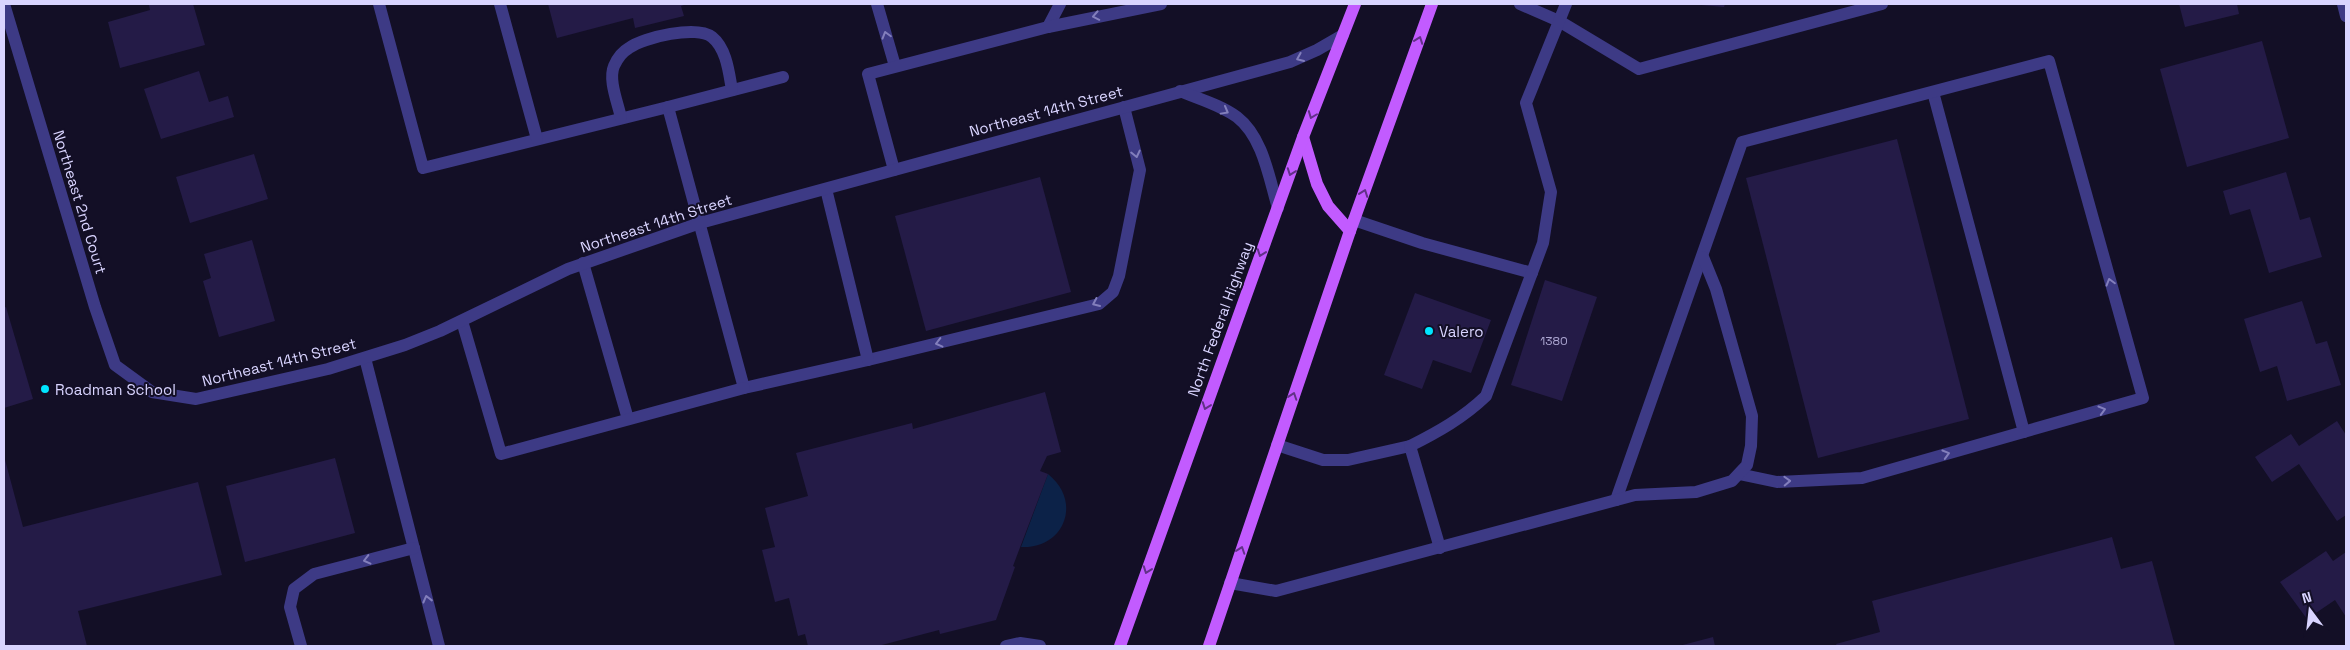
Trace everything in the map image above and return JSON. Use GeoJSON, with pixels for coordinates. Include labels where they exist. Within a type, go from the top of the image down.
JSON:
{"type":"FeatureCollection","features":[{"type":"Feature","properties":{"kind":"main road","name":"North Federal Highway"},"geometry":{"type":"LineString","coordinates":[[1120,646],[1303,137],[1355,4]]}},
{"type":"Feature","properties":{"kind":"main road"},"geometry":{"type":"LineString","coordinates":[[1209,646],[1352,225],[1432,4]]}},
{"type":"Feature","properties":{"kind":"main road"},"geometry":{"type":"LineString","coordinates":[[1303,137],[1317,184],[1328,206],[1352,225]]}},
{"type":"Feature","properties":{"kind":"street","name":"Northeast 2nd Court"},"geometry":{"type":"LineString","coordinates":[[4,4],[95,307],[115,365],[152,392]]}},
{"type":"Feature","properties":{"kind":"street"},"geometry":{"type":"LineString","coordinates":[[379,4],[423,168],[783,77]]}},
{"type":"Feature","properties":{"kind":"street"},"geometry":{"type":"LineString","coordinates":[[500,4],[538,139]]}},
{"type":"Feature","properties":{"kind":"street"},"geometry":{"type":"LineString","coordinates":[[877,4],[895,66]]}},
{"type":"Feature","properties":{"kind":"street"},"geometry":{"type":"LineString","coordinates":[[1048,27],[1060,4]]}},
{"type":"Feature","properties":{"kind":"street"},"geometry":{"type":"LineString","coordinates":[[894,170],[868,74],[1048,27],[1161,4]]}},
{"type":"Feature","properties":{"kind":"street"},"geometry":{"type":"LineString","coordinates":[[1520,4],[1559,21],[1639,69],[1882,4]]}},
{"type":"Feature","properties":{"kind":"street"},"geometry":{"type":"LineString","coordinates":[[1277,445],[1323,460],[1348,460],[1410,446],[1442,430],[1470,412],[1486,396],[1543,243],[1551,192],[1526,103],[1566,4]]}},
{"type":"Feature","properties":{"kind":"street"},"geometry":{"type":"LineString","coordinates":[[2343,4],[2346,16]]}},
{"type":"Feature","properties":{"kind":"street"},"geometry":{"type":"LineString","coordinates":[[621,118],[613,77],[613,67],[619,56],[629,48],[646,41],[688,31],[703,32],[714,38],[720,48],[732,90]]}},
{"type":"Feature","properties":{"kind":"street","name":"Northeast 14th Street"},"geometry":{"type":"LineString","coordinates":[[152,392],[196,399],[328,369],[365,358],[405,345],[462,321],[568,269],[700,223],[1290,62],[1317,50],[1343,35]]}},
{"type":"Feature","properties":{"kind":"street"},"geometry":{"type":"LineString","coordinates":[[1616,500],[1742,142],[2049,61],[2143,398],[1862,478],[1777,482],[1739,474]]}},
{"type":"Feature","properties":{"kind":"street"},"geometry":{"type":"LineString","coordinates":[[1180,91],[1212,103],[1237,117],[1248,128],[1257,141],[1278,208]]}},
{"type":"Feature","properties":{"kind":"street"},"geometry":{"type":"LineString","coordinates":[[1933,92],[2024,432]]}},
{"type":"Feature","properties":{"kind":"street"},"geometry":{"type":"LineString","coordinates":[[462,321],[501,454],[744,388],[1099,304],[1113,292],[1119,276],[1140,170],[1124,106]]}},
{"type":"Feature","properties":{"kind":"street"},"geometry":{"type":"LineString","coordinates":[[668,107],[744,388]]}},
{"type":"Feature","properties":{"kind":"street"},"geometry":{"type":"LineString","coordinates":[[826,189],[868,360]]}},
{"type":"Feature","properties":{"kind":"street"},"geometry":{"type":"LineString","coordinates":[[1352,225],[1532,273]]}},
{"type":"Feature","properties":{"kind":"street"},"geometry":{"type":"LineString","coordinates":[[1230,583],[1276,591],[1635,495],[1696,492],[1732,481],[1747,465],[1752,446],[1752,416],[1716,289],[1702,257]]}},
{"type":"Feature","properties":{"kind":"street"},"geometry":{"type":"LineString","coordinates":[[584,264],[628,419]]}},
{"type":"Feature","properties":{"kind":"street"},"geometry":{"type":"LineString","coordinates":[[365,358],[439,646]]}},
{"type":"Feature","properties":{"kind":"street"},"geometry":{"type":"LineString","coordinates":[[1410,446],[1440,548]]}},
{"type":"Feature","properties":{"kind":"street"},"geometry":{"type":"LineString","coordinates":[[301,646],[290,607],[294,589],[314,574],[414,548]]}},
{"type":"Feature","properties":{"kind":"street"},"geometry":{"type":"LineString","coordinates":[[1006,646],[1020,643],[1040,646]]}},
{"type":"Feature","properties":{"kind":"water"},"geometry":{"type":"Polygon","coordinates":[[[1048,474],[1059,485],[1065,497],[1066,510],[1064,522],[1058,532],[1048,540],[1036,546],[1021,547],[1048,474]]]}},
{"type":"Feature","properties":{"kind":"building"},"geometry":{"type":"Polygon","coordinates":[[[193,4],[205,45],[120,68],[108,22],[150,10],[149,5],[193,4]]]}},
{"type":"Feature","properties":{"kind":"building"},"geometry":{"type":"Polygon","coordinates":[[[548,4],[687,4],[681,6],[684,16],[635,28],[633,18],[557,38],[548,4]]]}},
{"type":"Feature","properties":{"kind":"building"},"geometry":{"type":"Polygon","coordinates":[[[1690,4],[1725,4],[1724,7],[1690,4]]]}},
{"type":"Feature","properties":{"kind":"building"},"geometry":{"type":"Polygon","coordinates":[[[2179,4],[2237,4],[2239,14],[2185,27],[2179,4]]]}},
{"type":"Feature","properties":{"kind":"building"},"geometry":{"type":"Polygon","coordinates":[[[2262,41],[2289,138],[2187,167],[2160,69],[2262,41]]]}},
{"type":"Feature","properties":{"kind":"building"},"geometry":{"type":"Polygon","coordinates":[[[199,71],[209,102],[228,96],[234,117],[161,139],[144,89],[199,71]]]}},
{"type":"Feature","properties":{"kind":"building"},"geometry":{"type":"Polygon","coordinates":[[[1897,139],[1969,419],[1818,458],[1746,178],[1897,139]]]}},
{"type":"Feature","properties":{"kind":"building"},"geometry":{"type":"Polygon","coordinates":[[[254,154],[268,199],[190,223],[176,177],[254,154]]]}},
{"type":"Feature","properties":{"kind":"building"},"geometry":{"type":"Polygon","coordinates":[[[2286,172],[2300,220],[2310,217],[2322,257],[2269,273],[2250,209],[2230,215],[2223,191],[2286,172]]]}},
{"type":"Feature","properties":{"kind":"building"},"geometry":{"type":"Polygon","coordinates":[[[1040,177],[1071,292],[926,331],[895,216],[1040,177]]]}},
{"type":"Feature","properties":{"kind":"building"},"geometry":{"type":"Polygon","coordinates":[[[252,240],[275,321],[219,337],[203,281],[211,278],[204,254],[252,240]]]}},
{"type":"Feature","properties":{"kind":"building"},"geometry":{"type":"Polygon","coordinates":[[[1545,280],[1597,297],[1562,401],[1511,385],[1545,280]]]}},
{"type":"Feature","properties":{"kind":"building"},"geometry":{"type":"Polygon","coordinates":[[[1415,293],[1491,320],[1471,373],[1433,360],[1422,389],[1384,375],[1415,293]]]}},
{"type":"Feature","properties":{"kind":"building"},"geometry":{"type":"Polygon","coordinates":[[[2302,301],[2316,344],[2327,341],[2341,385],[2287,401],[2277,366],[2260,372],[2244,319],[2302,301]]]}},
{"type":"Feature","properties":{"kind":"building"},"geometry":{"type":"Polygon","coordinates":[[[6,307],[33,399],[4,408],[4,308],[6,307]]]}},
{"type":"Feature","properties":{"kind":"building"},"geometry":{"type":"Polygon","coordinates":[[[1045,392],[1061,452],[1047,456],[1040,471],[1048,474],[1013,566],[1015,567],[996,620],[940,634],[939,630],[878,646],[808,646],[805,634],[798,636],[789,598],[775,602],[762,550],[775,547],[765,508],[808,496],[796,453],[912,423],[913,429],[1045,392]]]}},
{"type":"Feature","properties":{"kind":"building"},"geometry":{"type":"Polygon","coordinates":[[[2337,421],[2346,435],[2346,515],[2337,521],[2299,464],[2272,482],[2255,457],[2291,434],[2299,446],[2337,421]]]}},
{"type":"Feature","properties":{"kind":"building"},"geometry":{"type":"Polygon","coordinates":[[[4,456],[23,527],[198,482],[222,575],[78,611],[87,646],[4,646],[4,456]]]}},
{"type":"Feature","properties":{"kind":"building"},"geometry":{"type":"Polygon","coordinates":[[[335,458],[355,533],[245,562],[226,486],[335,458]]]}},
{"type":"Feature","properties":{"kind":"building"},"geometry":{"type":"Polygon","coordinates":[[[2112,537],[2121,569],[2152,561],[2175,646],[1837,646],[1836,644],[1880,632],[1872,601],[2112,537]]]}},
{"type":"Feature","properties":{"kind":"building"},"geometry":{"type":"Polygon","coordinates":[[[2326,551],[2333,561],[2346,552],[2346,617],[2335,600],[2307,619],[2280,582],[2326,551]]]}},
{"type":"Feature","properties":{"kind":"building"},"geometry":{"type":"Polygon","coordinates":[[[1713,637],[1715,646],[1679,646],[1713,637]]]}},
{"type":"Feature","properties":{"kind":"place","name":"Valero"},"geometry":{"type":"Point","coordinates":[1429,331]}},
{"type":"Feature","properties":{"kind":"place","name":"Roadman School"},"geometry":{"type":"Point","coordinates":[45,389]}}]}
